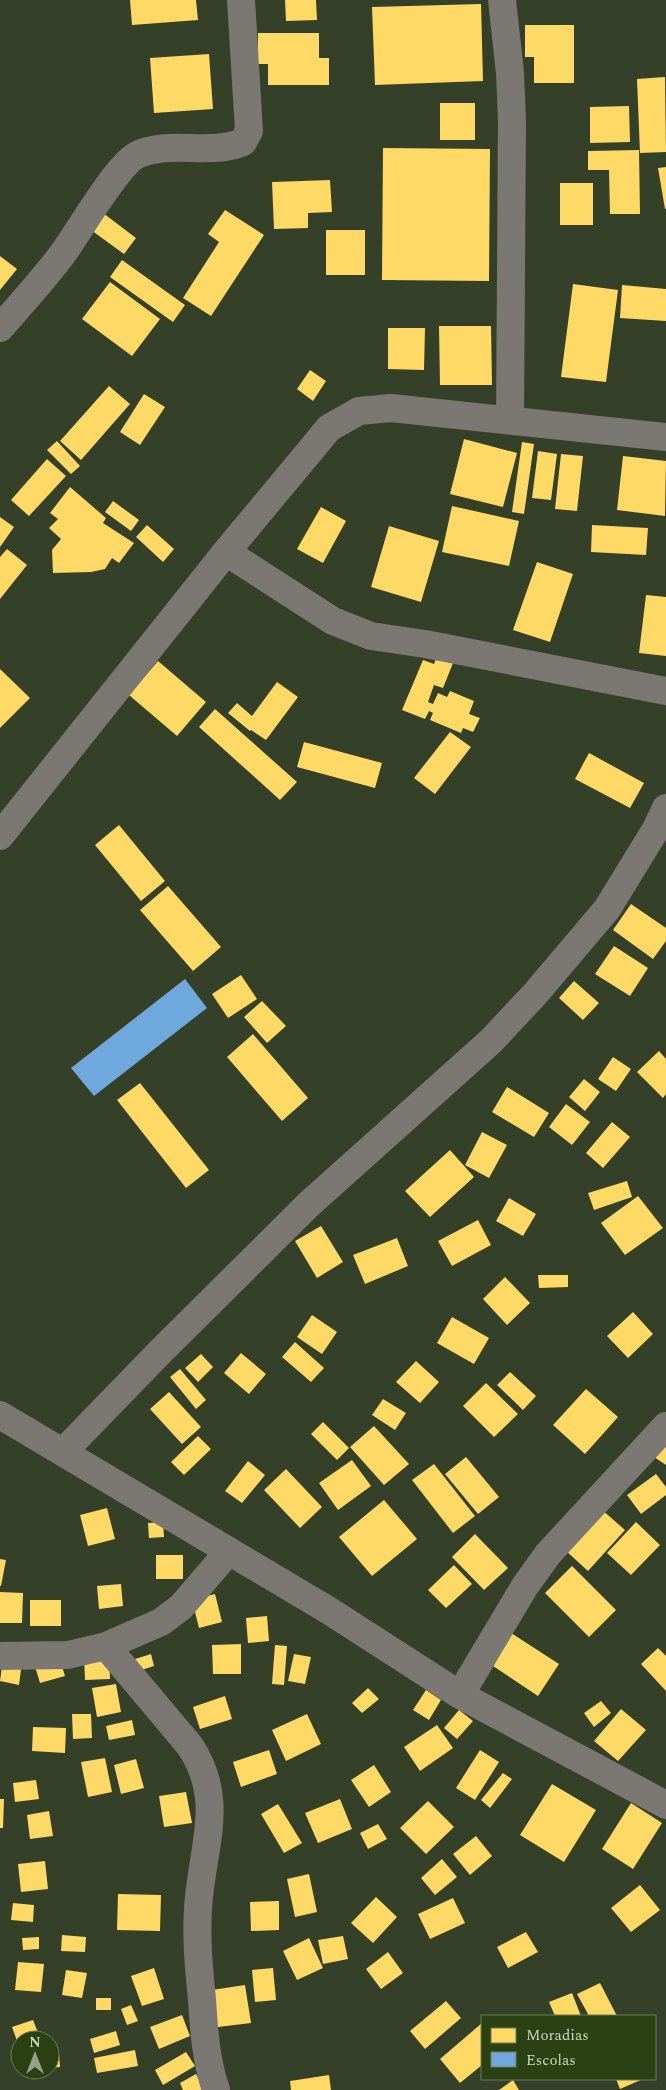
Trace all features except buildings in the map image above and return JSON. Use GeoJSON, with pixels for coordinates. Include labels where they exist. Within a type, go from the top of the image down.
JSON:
{"type":"FeatureCollection","features":[{"type":"Feature","properties":{"kind":"street"},"geometry":{"type":"LineString","coordinates":[[0,328],[62,254],[121,168],[136,154],[152,150],[230,148],[243,142],[248,132],[241,0]]}},
{"type":"Feature","properties":{"kind":"street"},"geometry":{"type":"LineString","coordinates":[[502,0],[510,73],[512,120],[510,420]]}},
{"type":"Feature","properties":{"kind":"street"},"geometry":{"type":"LineString","coordinates":[[0,836],[226,552],[329,428],[359,410],[392,408],[666,437]]}},
{"type":"Feature","properties":{"kind":"street"},"geometry":{"type":"LineString","coordinates":[[226,552],[333,621],[371,636],[425,644],[666,691]]}},
{"type":"Feature","properties":{"kind":"street"},"geometry":{"type":"LineString","coordinates":[[64,1451],[160,1352],[308,1205],[491,1041],[529,1001],[607,909],[666,808]]}},
{"type":"Feature","properties":{"kind":"street"},"geometry":{"type":"LineString","coordinates":[[0,1415],[64,1451],[328,1610],[460,1695],[666,1805]]}},
{"type":"Feature","properties":{"kind":"street"},"geometry":{"type":"LineString","coordinates":[[460,1695],[525,1586],[548,1554],[666,1426]]}},
{"type":"Feature","properties":{"kind":"street"},"geometry":{"type":"LineString","coordinates":[[0,1656],[68,1655],[106,1646],[162,1622],[180,1607],[230,1551]]}},
{"type":"Feature","properties":{"kind":"street"},"geometry":{"type":"LineString","coordinates":[[106,1646],[190,1746],[201,1762],[209,1790],[210,1825],[198,1908],[198,1962],[206,2045],[216,2090]]}}]}
